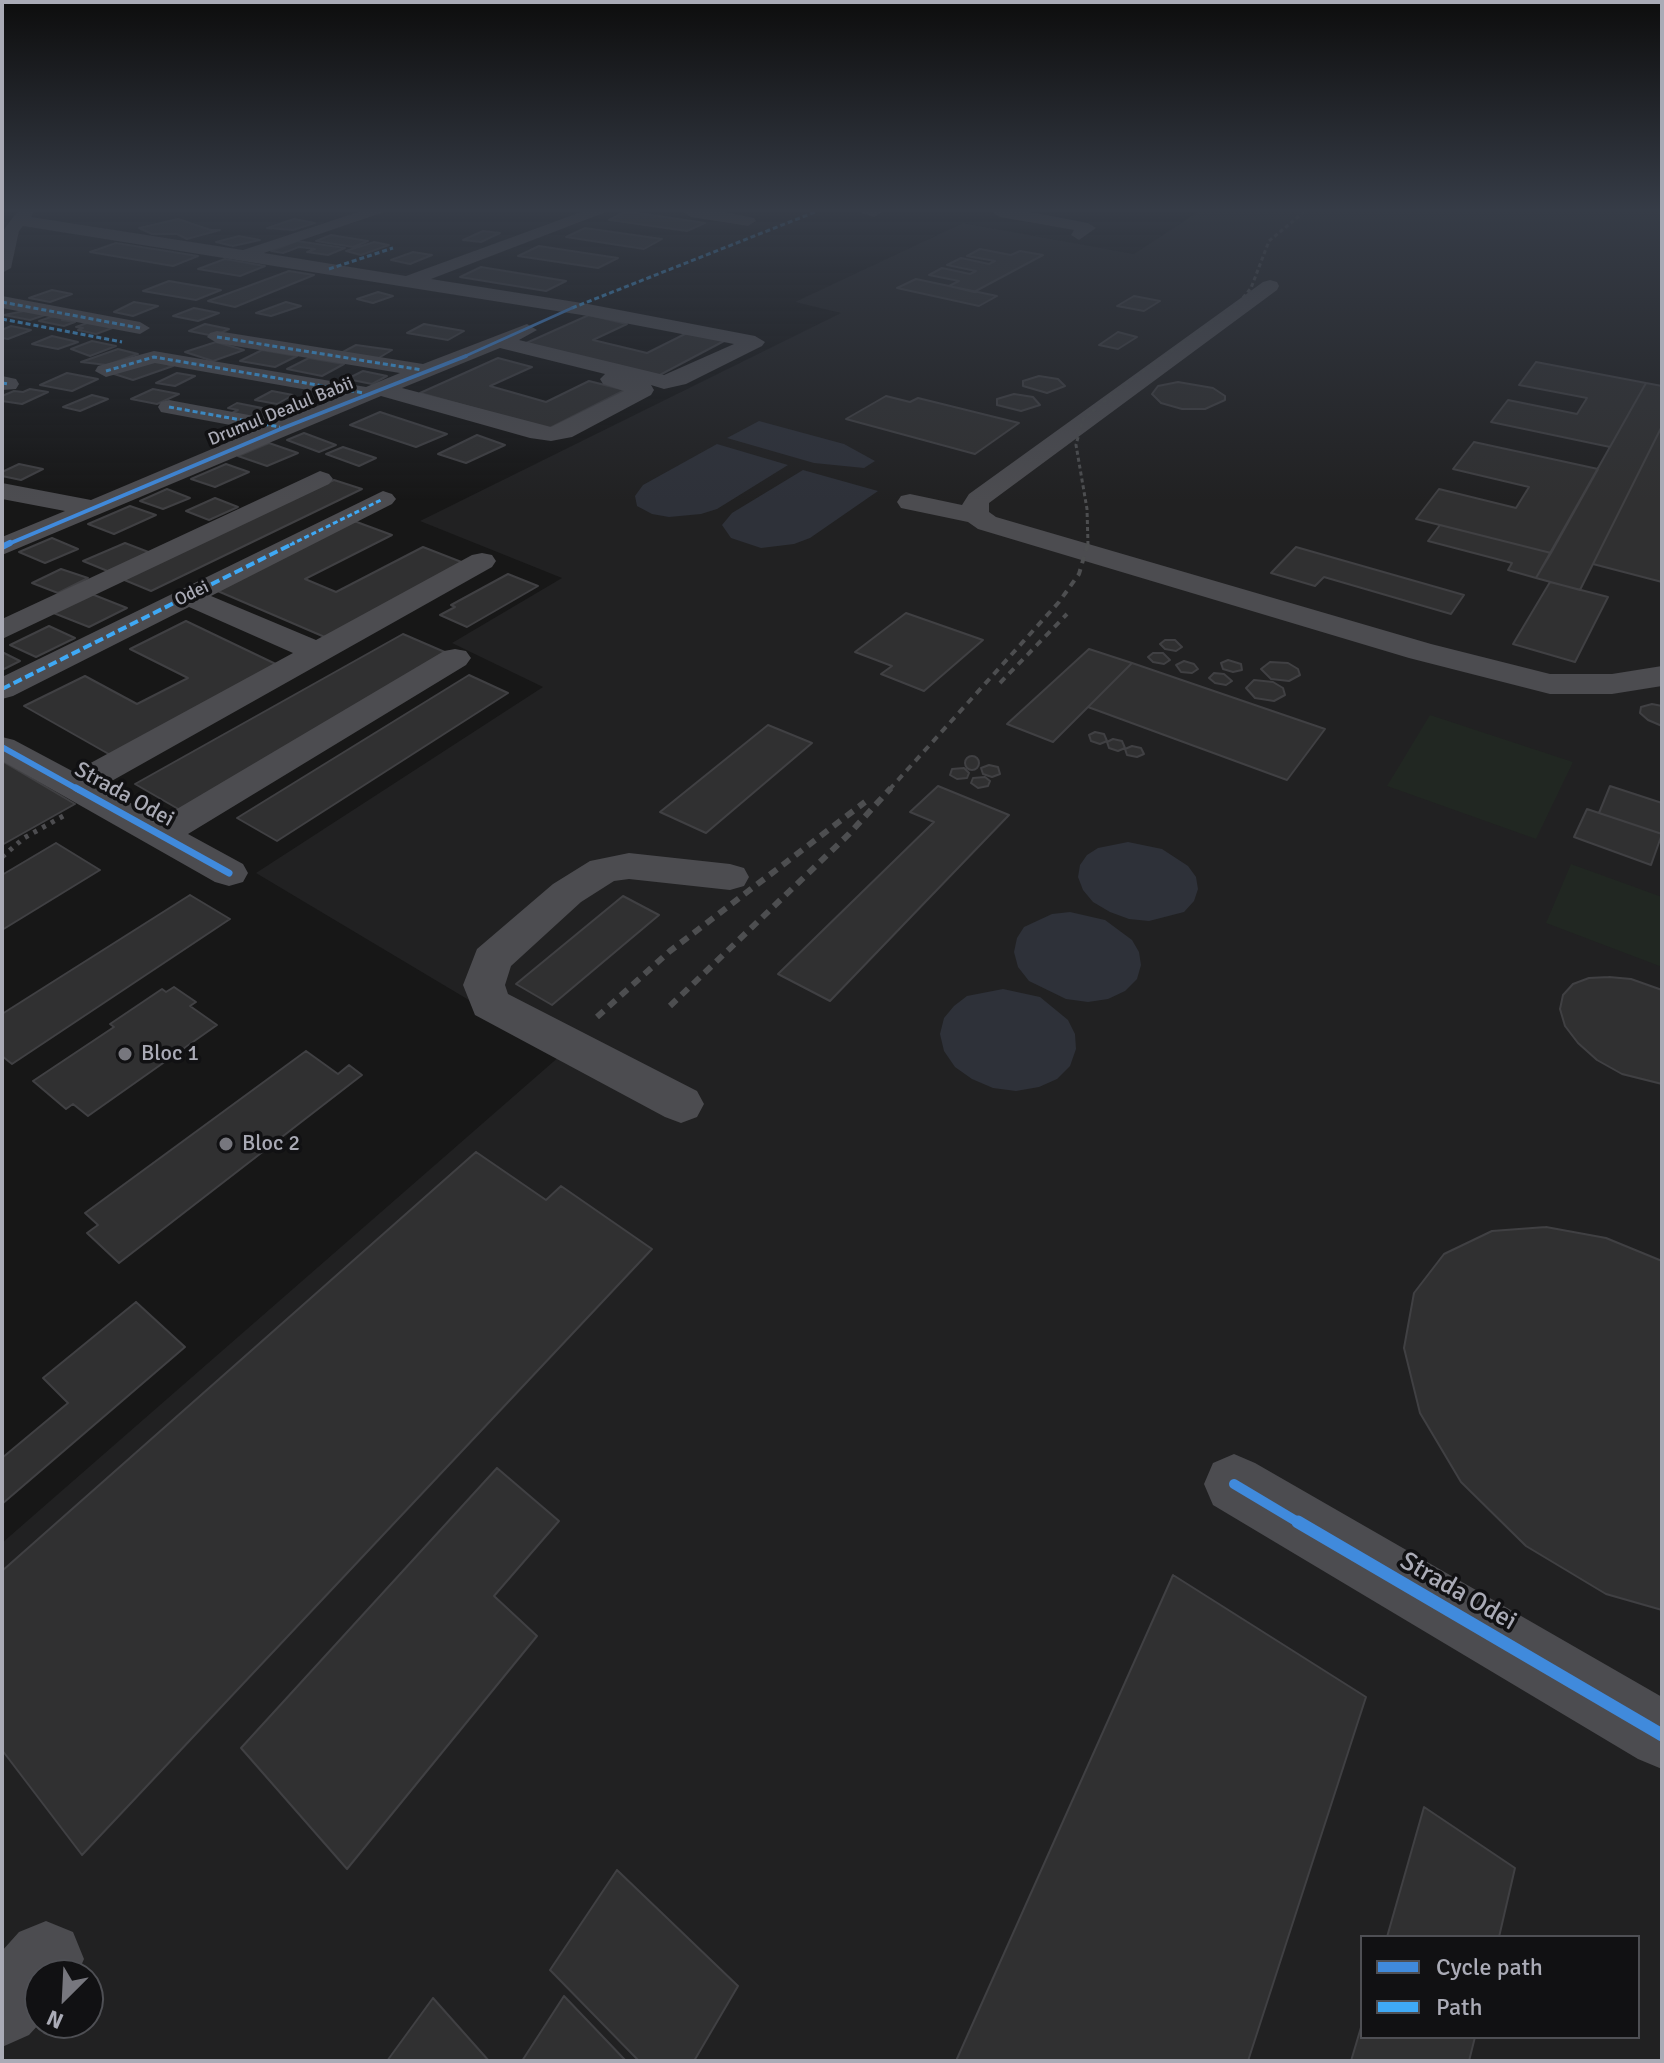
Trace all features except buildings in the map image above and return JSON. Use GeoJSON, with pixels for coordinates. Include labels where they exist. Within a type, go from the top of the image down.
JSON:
{"type":"FeatureCollection","features":[{"type":"Feature","properties":{"kind":"street"},"geometry":{"type":"LineString","coordinates":[[35,308],[140,328]]}},
{"type":"Feature","properties":{"kind":"street","name":"Drumul Dealul Babii"},"geometry":{"type":"LineString","coordinates":[[2,547],[283,428],[492,345],[571,308]]}},
{"type":"Feature","properties":{"kind":"street"},"geometry":{"type":"LineString","coordinates":[[492,345],[664,382],[678,379],[755,342],[573,308]]}},
{"type":"Feature","properties":{"kind":"street"},"geometry":{"type":"LineString","coordinates":[[977,516],[974,508],[978,499],[1239,308]]}},
{"type":"Feature","properties":{"kind":"street"},"geometry":{"type":"LineString","coordinates":[[2,319],[122,342]]}},
{"type":"Feature","properties":{"kind":"street"},"geometry":{"type":"LineString","coordinates":[[217,337],[426,371]]}},
{"type":"Feature","properties":{"kind":"street"},"geometry":{"type":"LineString","coordinates":[[374,391],[551,434],[564,432],[643,390],[492,345]]}},
{"type":"Feature","properties":{"kind":"street","name":"Drumul Dealul Babii"},"geometry":{"type":"LineString","coordinates":[[106,371],[154,357],[374,391]]}},
{"type":"Feature","properties":{"kind":"street"},"geometry":{"type":"LineString","coordinates":[[169,407],[283,428]]}},
{"type":"Feature","properties":{"kind":"street"},"geometry":{"type":"LineString","coordinates":[[2,630],[320,479]]}},
{"type":"Feature","properties":{"kind":"street"},"geometry":{"type":"LineString","coordinates":[[2,491],[93,508]]}},
{"type":"Feature","properties":{"kind":"street","name":"Odei"},"geometry":{"type":"LineString","coordinates":[[2,689],[383,499]]}},
{"type":"Feature","properties":{"kind":"street"},"geometry":{"type":"LineString","coordinates":[[910,502],[977,516],[987,523],[1420,651],[1550,684],[1612,684],[1662,676]]}},
{"type":"Feature","properties":{"kind":"street"},"geometry":{"type":"LineString","coordinates":[[84,793],[318,652],[482,561]]}},
{"type":"Feature","properties":{"kind":"street"},"geometry":{"type":"LineString","coordinates":[[109,580],[178,601],[318,652]]}},
{"type":"Feature","properties":{"kind":"street"},"geometry":{"type":"LineString","coordinates":[[160,835],[455,658]]}},
{"type":"Feature","properties":{"kind":"street","name":"Strada Odei"},"geometry":{"type":"LineString","coordinates":[[2,747],[229,873]]}},
{"type":"Feature","properties":{"kind":"street"},"geometry":{"type":"LineString","coordinates":[[681,1104],[490,1004],[484,985],[492,959],[567,893],[604,870],[629,866],[730,877]]}},
{"type":"Feature","properties":{"kind":"street","name":"Strada Odei"},"geometry":{"type":"LineString","coordinates":[[1234,1484],[1662,1735]]}},
{"type":"Feature","properties":{"kind":"path"},"geometry":{"type":"LineString","coordinates":[[2,857],[84,793]]}},
{"type":"Feature","properties":{"kind":"shaded area"},"geometry":{"type":"Polygon","coordinates":[[[821,308],[1662,308],[1662,2061],[2,2061],[2,1543],[561,1055],[256,873],[543,687],[452,643],[562,578],[420,521],[841,313],[821,308]]]}},
{"type":"Feature","properties":{"kind":"shaded area"},"geometry":{"type":"Polygon","coordinates":[[[759,421],[844,444],[875,461],[864,468],[814,463],[727,438],[759,421]]]}},
{"type":"Feature","properties":{"kind":"shaded area"},"geometry":{"type":"Polygon","coordinates":[[[717,444],[788,465],[717,509],[701,514],[669,517],[652,514],[637,506],[635,496],[643,485],[717,444]]]}},
{"type":"Feature","properties":{"kind":"shaded area"},"geometry":{"type":"Polygon","coordinates":[[[803,470],[878,491],[810,538],[794,544],[761,548],[731,538],[722,525],[732,513],[803,470]]]}},
{"type":"Feature","properties":{"kind":"shaded area"},"geometry":{"type":"Polygon","coordinates":[[[1430,715],[1573,762],[1536,839],[1387,786],[1430,715]]]}},
{"type":"Feature","properties":{"kind":"shaded area"},"geometry":{"type":"Polygon","coordinates":[[[1128,842],[1162,849],[1188,866],[1196,877],[1198,889],[1194,901],[1184,912],[1149,921],[1129,919],[1093,902],[1083,890],[1078,877],[1080,865],[1087,855],[1098,848],[1128,842]]]}},
{"type":"Feature","properties":{"kind":"shaded area"},"geometry":{"type":"Polygon","coordinates":[[[1571,864],[1662,897],[1662,967],[1546,923],[1571,864]]]}},
{"type":"Feature","properties":{"kind":"shaded area"},"geometry":{"type":"Polygon","coordinates":[[[1070,912],[1105,920],[1132,940],[1139,952],[1141,965],[1137,979],[1125,991],[1108,999],[1088,1002],[1066,999],[1029,981],[1018,967],[1014,952],[1017,938],[1024,927],[1052,914],[1070,912]]]}},
{"type":"Feature","properties":{"kind":"shaded area"},"geometry":{"type":"Polygon","coordinates":[[[1003,989],[1040,997],[1068,1020],[1075,1034],[1076,1049],[1070,1066],[1057,1079],[1039,1087],[1016,1091],[993,1088],[955,1067],[944,1051],[940,1034],[944,1018],[954,1006],[967,996],[1003,989]]]}},
{"type":"Feature","properties":{"kind":"railway"},"geometry":{"type":"LineString","coordinates":[[1088,543],[1087,509],[1076,445],[1083,419],[1128,382],[1232,308]]}},
{"type":"Feature","properties":{"kind":"railway"},"geometry":{"type":"LineString","coordinates":[[889,790],[1059,602],[1079,574],[1088,543]]}},
{"type":"Feature","properties":{"kind":"railway"},"geometry":{"type":"LineString","coordinates":[[1000,683],[1067,614]]}},
{"type":"Feature","properties":{"kind":"railway"},"geometry":{"type":"LineString","coordinates":[[670,1006],[849,834],[891,788]]}},
{"type":"Feature","properties":{"kind":"railway"},"geometry":{"type":"LineString","coordinates":[[597,1017],[670,951],[865,802]]}},
{"type":"Feature","properties":{"kind":"marked path"},"geometry":{"type":"LineString","coordinates":[[35,308],[140,328]]}},
{"type":"Feature","properties":{"kind":"marked path"},"geometry":{"type":"LineString","coordinates":[[2,319],[122,342]]}},
{"type":"Feature","properties":{"kind":"marked path"},"geometry":{"type":"LineString","coordinates":[[217,337],[422,370]]}},
{"type":"Feature","properties":{"kind":"marked path"},"geometry":{"type":"LineString","coordinates":[[106,371],[154,357],[364,393]]}},
{"type":"Feature","properties":{"kind":"marked path"},"geometry":{"type":"LineString","coordinates":[[2,383],[8,384]]}},
{"type":"Feature","properties":{"kind":"marked path"},"geometry":{"type":"LineString","coordinates":[[169,407],[280,427]]}},
{"type":"Feature","properties":{"kind":"marked path"},"geometry":{"type":"LineString","coordinates":[[2,689],[383,499]]}},
{"type":"Feature","properties":{"kind":"cycle path"},"geometry":{"type":"LineString","coordinates":[[2,547],[283,428],[500,342],[571,308]]}},
{"type":"Feature","properties":{"kind":"cycle path"},"geometry":{"type":"LineString","coordinates":[[2,747],[229,873]]}},
{"type":"Feature","properties":{"kind":"cycle path"},"geometry":{"type":"LineString","coordinates":[[1234,1484],[1662,1735]]}},
{"type":"Feature","properties":{"kind":"place","name":"Bloc 1"},"geometry":{"type":"Point","coordinates":[125,1054]}},
{"type":"Feature","properties":{"kind":"place","name":"Bloc 2"},"geometry":{"type":"Point","coordinates":[226,1144]}}]}
